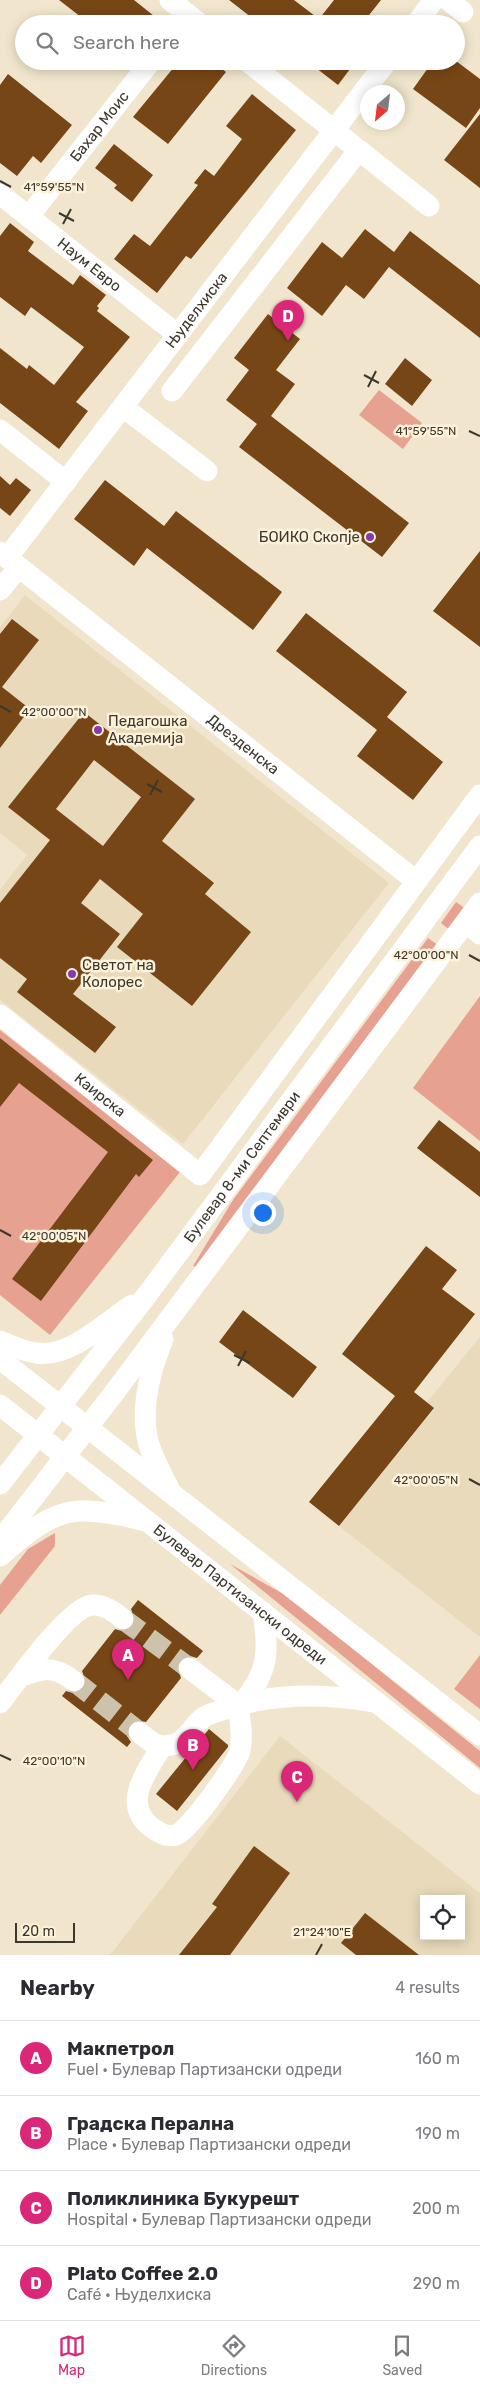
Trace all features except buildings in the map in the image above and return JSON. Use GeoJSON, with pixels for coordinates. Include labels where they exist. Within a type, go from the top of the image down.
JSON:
{"type":"FeatureCollection","features":[{"type":"Feature","properties":{"kind":"street"},"geometry":{"type":"LineString","coordinates":[[170,0],[184,15]]}},
{"type":"Feature","properties":{"kind":"street"},"geometry":{"type":"LineString","coordinates":[[423,15],[434,0]]}},
{"type":"Feature","properties":{"kind":"street","name":"Бахар Моис"},"geometry":{"type":"LineString","coordinates":[[29,216],[144,70]]}},
{"type":"Feature","properties":{"kind":"street"},"geometry":{"type":"LineString","coordinates":[[258,70],[429,206]]}},
{"type":"Feature","properties":{"kind":"street","name":"Њуделхиска"},"geometry":{"type":"LineString","coordinates":[[0,590],[9,559],[380,70]]}},
{"type":"Feature","properties":{"kind":"street"},"geometry":{"type":"LineString","coordinates":[[172,391],[359,150]]}},
{"type":"Feature","properties":{"kind":"street","name":"Наум Евро"},"geometry":{"type":"LineString","coordinates":[[0,194],[178,335]]}},
{"type":"Feature","properties":{"kind":"street"},"geometry":{"type":"LineString","coordinates":[[123,407],[207,471]]}},
{"type":"Feature","properties":{"kind":"street"},"geometry":{"type":"LineString","coordinates":[[0,430],[66,482]]}},
{"type":"Feature","properties":{"kind":"street","name":"Дрезденска"},"geometry":{"type":"LineString","coordinates":[[9,559],[416,881]]}},
{"type":"Feature","properties":{"kind":"street"},"geometry":{"type":"LineString","coordinates":[[336,1041],[312,1024],[480,795]]}},
{"type":"Feature","properties":{"kind":"street"},"geometry":{"type":"LineString","coordinates":[[435,856],[476,852]]}},
{"type":"Feature","properties":{"kind":"street","name":"Булевар 8-ми Септември"},"geometry":{"type":"LineString","coordinates":[[0,1484],[147,1295],[476,852]]}},
{"type":"Feature","properties":{"kind":"street"},"geometry":{"type":"LineString","coordinates":[[0,1541],[473,928],[480,903]]}},
{"type":"Feature","properties":{"kind":"street","name":"Каирска"},"geometry":{"type":"LineString","coordinates":[[0,1015],[200,1175],[312,1024]]}},
{"type":"Feature","properties":{"kind":"street"},"geometry":{"type":"LineString","coordinates":[[0,1341],[38,1354],[57,1352],[78,1344],[147,1295]]}},
{"type":"Feature","properties":{"kind":"street"},"geometry":{"type":"LineString","coordinates":[[171,1493],[149,1445],[144,1414],[156,1356],[172,1317]]}},
{"type":"Feature","properties":{"kind":"street"},"geometry":{"type":"LineString","coordinates":[[0,1359],[480,1735]]}},
{"type":"Feature","properties":{"kind":"street","name":"Булевар Партизански одреди"},"geometry":{"type":"LineString","coordinates":[[0,1405],[480,1784]]}},
{"type":"Feature","properties":{"kind":"street"},"geometry":{"type":"LineString","coordinates":[[0,1556],[36,1527],[56,1517],[80,1511],[150,1522]]}},
{"type":"Feature","properties":{"kind":"street"},"geometry":{"type":"LineString","coordinates":[[0,1703],[53,1636],[81,1608],[99,1606],[123,1619]]}},
{"type":"Feature","properties":{"kind":"street"},"geometry":{"type":"LineString","coordinates":[[162,1746],[143,1779],[137,1795],[137,1809],[145,1822],[167,1836],[176,1835],[195,1818],[236,1759],[240,1749],[240,1704],[257,1684],[266,1661],[267,1646],[263,1612]]}},
{"type":"Feature","properties":{"kind":"street"},"geometry":{"type":"LineString","coordinates":[[189,1668],[240,1704]]}},
{"type":"Feature","properties":{"kind":"street"},"geometry":{"type":"LineString","coordinates":[[20,1677],[50,1669],[61,1672],[74,1681]]}},
{"type":"Feature","properties":{"kind":"street"},"geometry":{"type":"LineString","coordinates":[[139,1732],[162,1746],[174,1744],[187,1738],[204,1717],[240,1704],[303,1695],[338,1696],[377,1702]]}},
{"type":"Feature","properties":{"kind":"shaded area"},"geometry":{"type":"Polygon","coordinates":[[[379,390],[422,423],[403,449],[359,415],[379,390]]]}},
{"type":"Feature","properties":{"kind":"shaded area","name":"Педагошка Академија"},"geometry":{"type":"Polygon","coordinates":[[[25,595],[389,883],[183,1144],[0,1000],[0,890],[27,855],[0,833],[0,627],[25,595]]]}},
{"type":"Feature","properties":{"kind":"shaded area"},"geometry":{"type":"Polygon","coordinates":[[[456,902],[466,909],[451,931],[441,923],[456,902]]]}},
{"type":"Feature","properties":{"kind":"shaded area"},"geometry":{"type":"Polygon","coordinates":[[[428,938],[438,945],[196,1267],[193,1266],[233,1200],[428,938]]]}},
{"type":"Feature","properties":{"kind":"shaded area"},"geometry":{"type":"Polygon","coordinates":[[[480,996],[480,1141],[413,1088],[480,996]]]}},
{"type":"Feature","properties":{"kind":"shaded area"},"geometry":{"type":"Polygon","coordinates":[[[0,1030],[180,1172],[50,1335],[0,1295],[0,1030]]]}},
{"type":"Feature","properties":{"kind":"shaded area"},"geometry":{"type":"Polygon","coordinates":[[[480,1337],[480,1637],[339,1526],[434,1409],[427,1402],[480,1337]]]}},
{"type":"Feature","properties":{"kind":"shaded area"},"geometry":{"type":"Polygon","coordinates":[[[55,1533],[55,1546],[0,1615],[0,1585],[28,1549],[55,1533]]]}},
{"type":"Feature","properties":{"kind":"shaded area"},"geometry":{"type":"Polygon","coordinates":[[[230,1564],[287,1596],[480,1751],[480,1768],[230,1564]]]}},
{"type":"Feature","properties":{"kind":"shaded area"},"geometry":{"type":"Polygon","coordinates":[[[480,1655],[480,1709],[454,1689],[480,1655]]]}},
{"type":"Feature","properties":{"kind":"shaded area"},"geometry":{"type":"Polygon","coordinates":[[[280,1736],[480,1893],[480,1955],[110,1955],[280,1736]]]}},
{"type":"Feature","properties":{"kind":"tunnel"},"geometry":{"type":"LineString","coordinates":[[123,1619],[189,1668]]}},
{"type":"Feature","properties":{"kind":"tunnel"},"geometry":{"type":"LineString","coordinates":[[74,1681],[139,1732]]}},
{"type":"Feature","properties":{"kind":"place","name":"Plato Coffee 2.0"},"geometry":{"type":"Point","coordinates":[288,341]}},
{"type":"Feature","properties":{"kind":"place","name":"БОИКО Скопје"},"geometry":{"type":"Point","coordinates":[370,537]}},
{"type":"Feature","properties":{"kind":"place","name":"Педагошка Академија"},"geometry":{"type":"Point","coordinates":[98,730]}},
{"type":"Feature","properties":{"kind":"place","name":"Светот на Колорес"},"geometry":{"type":"Point","coordinates":[72,974]}},
{"type":"Feature","properties":{"kind":"place","name":"Макпетрол"},"geometry":{"type":"Point","coordinates":[128,1680]}},
{"type":"Feature","properties":{"kind":"place","name":"Градска Перална"},"geometry":{"type":"Point","coordinates":[193,1770]}},
{"type":"Feature","properties":{"kind":"place","name":"Поликлиника Букурешт"},"geometry":{"type":"Point","coordinates":[297,1802]}}]}
